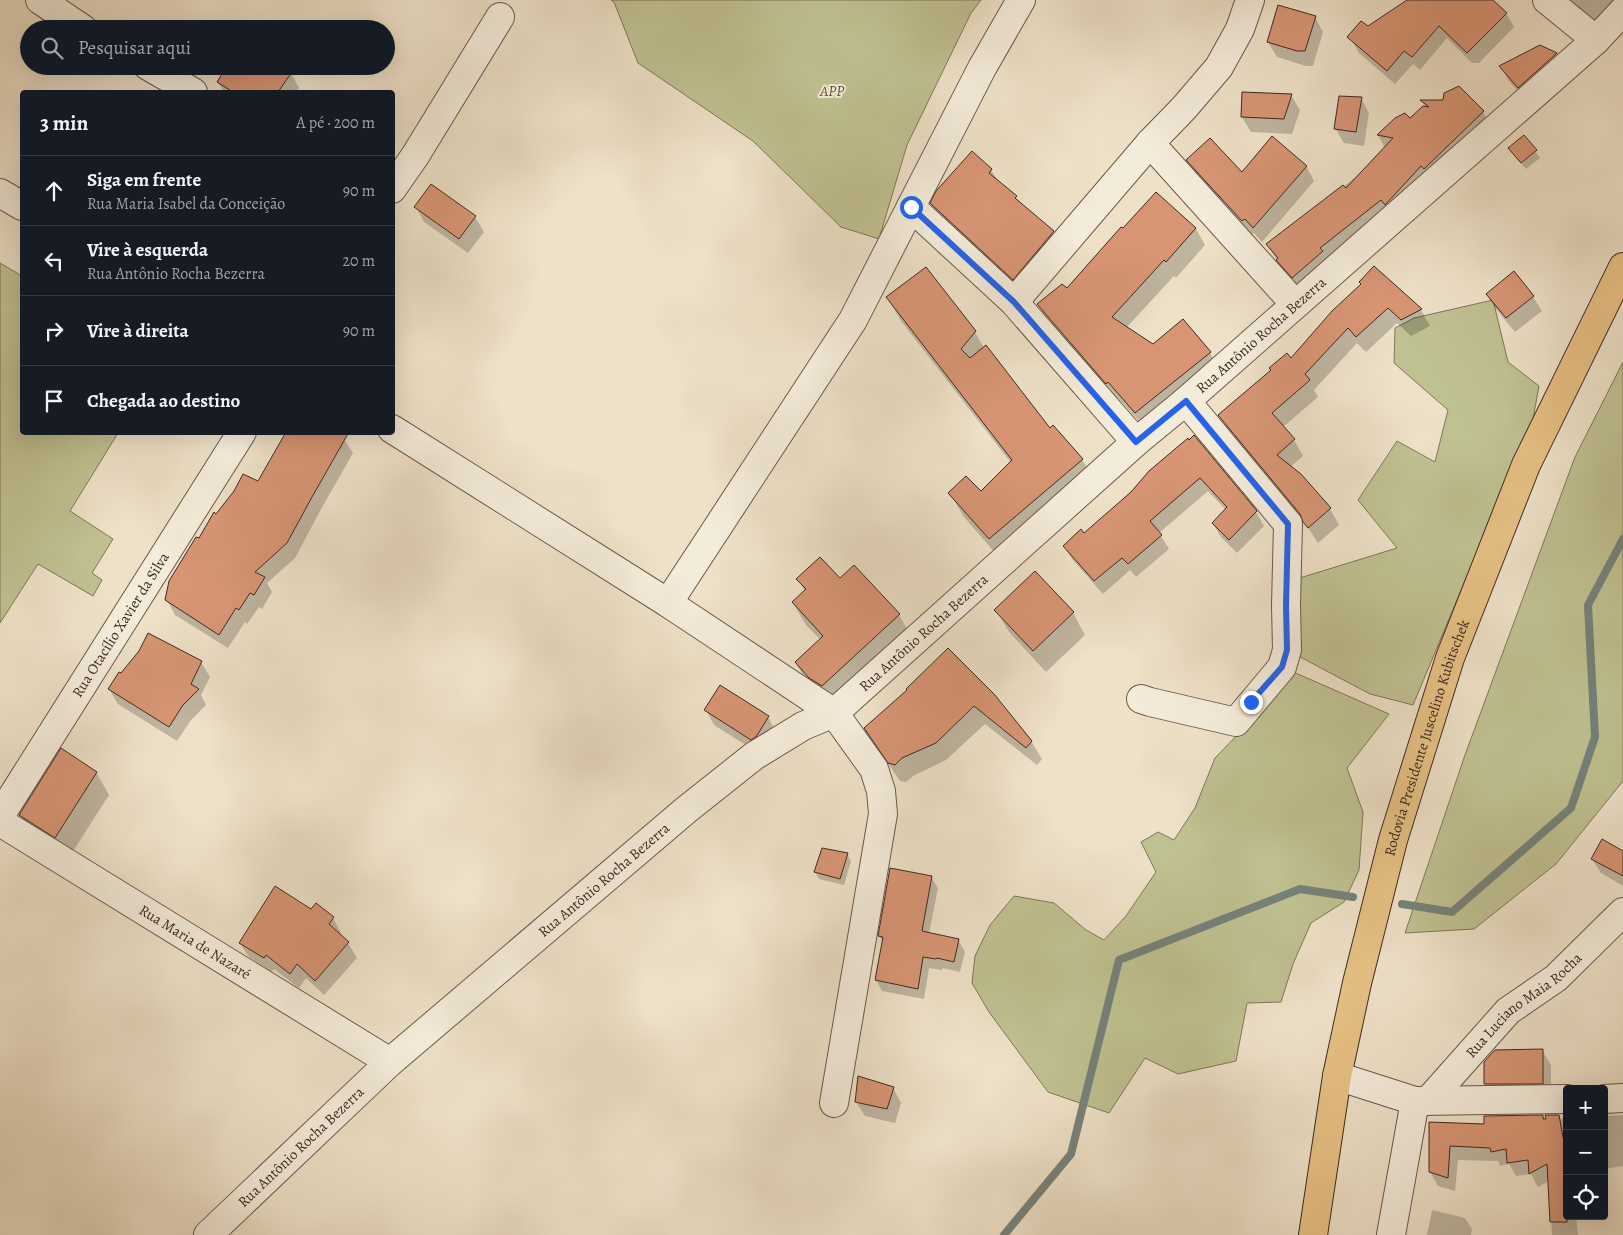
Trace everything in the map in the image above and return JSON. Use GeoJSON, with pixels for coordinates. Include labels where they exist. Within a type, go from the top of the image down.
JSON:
{"type":"FeatureCollection","features":[{"type":"Feature","properties":{"kind":"highway","name":"Rodovia Presidente Juscelino Kubitschek"},"geometry":{"type":"LineString","coordinates":[[1313,1235],[1337,1076],[1357,983],[1393,840],[1450,658],[1526,465],[1623,267]]}},
{"type":"Feature","properties":{"kind":"street"},"geometry":{"type":"LineString","coordinates":[[40,0],[70,20]]}},
{"type":"Feature","properties":{"kind":"street"},"geometry":{"type":"LineString","coordinates":[[668,603],[853,320],[982,68],[1021,0]]}},
{"type":"Feature","properties":{"kind":"street"},"geometry":{"type":"LineString","coordinates":[[1014,302],[1150,143],[1184,108],[1219,67],[1240,29],[1250,0]]}},
{"type":"Feature","properties":{"kind":"street"},"geometry":{"type":"LineString","coordinates":[[1547,0],[1596,40]]}},
{"type":"Feature","properties":{"kind":"street","name":"Rua Antônio Rocha Bezerra"},"geometry":{"type":"LineString","coordinates":[[208,1235],[390,1062],[686,810],[754,756],[803,726],[834,713],[1136,442],[1186,401],[1596,40],[1623,11]]}},
{"type":"Feature","properties":{"kind":"street"},"geometry":{"type":"LineString","coordinates":[[395,185],[415,156],[500,17]]}},
{"type":"Feature","properties":{"kind":"street"},"geometry":{"type":"LineString","coordinates":[[164,75],[190,90]]}},
{"type":"Feature","properties":{"kind":"street"},"geometry":{"type":"LineString","coordinates":[[1150,143],[1295,304]]}},
{"type":"Feature","properties":{"kind":"street"},"geometry":{"type":"LineString","coordinates":[[0,193],[20,205]]}},
{"type":"Feature","properties":{"kind":"street"},"geometry":{"type":"LineString","coordinates":[[911,207],[1014,302],[1136,442]]}},
{"type":"Feature","properties":{"kind":"street"},"geometry":{"type":"LineString","coordinates":[[1141,699],[1236,722],[1282,667],[1287,650],[1288,524],[1186,401]]}},
{"type":"Feature","properties":{"kind":"street"},"geometry":{"type":"LineString","coordinates":[[395,431],[668,603],[834,713],[874,768],[881,791],[883,814],[834,1103]]}},
{"type":"Feature","properties":{"kind":"street","name":"Rua Otacílio Xavier da Silva"},"geometry":{"type":"LineString","coordinates":[[0,816],[240,435]]}},
{"type":"Feature","properties":{"kind":"street","name":"Rua Maria de Nazaré"},"geometry":{"type":"LineString","coordinates":[[0,822],[390,1062]]}},
{"type":"Feature","properties":{"kind":"street","name":"Rua Luciano Maia Rocha"},"geometry":{"type":"LineString","coordinates":[[1421,1101],[1508,1011],[1556,978],[1622,916]]}},
{"type":"Feature","properties":{"kind":"street"},"geometry":{"type":"LineString","coordinates":[[1337,1076],[1421,1101],[1563,1099]]}},
{"type":"Feature","properties":{"kind":"street"},"geometry":{"type":"LineString","coordinates":[[1608,1099],[1623,1098]]}},
{"type":"Feature","properties":{"kind":"street"},"geometry":{"type":"LineString","coordinates":[[1391,1235],[1421,1101]]}},
{"type":"Feature","properties":{"kind":"green space","name":"APP"},"geometry":{"type":"Polygon","coordinates":[[[611,0],[981,0],[971,13],[907,145],[879,239],[841,227],[753,141],[638,63],[614,2],[611,0]]]}},
{"type":"Feature","properties":{"kind":"green space"},"geometry":{"type":"Polygon","coordinates":[[[0,263],[20,275],[20,435],[117,435],[70,511],[113,539],[92,573],[102,580],[93,596],[38,564],[0,623],[0,263]]]}},
{"type":"Feature","properties":{"kind":"green space"},"geometry":{"type":"Polygon","coordinates":[[[1493,300],[1508,362],[1539,386],[1523,474],[1467,576],[1413,705],[1370,694],[1287,650],[1290,581],[1397,548],[1358,500],[1397,441],[1435,462],[1448,410],[1394,363],[1395,328],[1414,318],[1493,300]]]}},
{"type":"Feature","properties":{"kind":"green space"},"geometry":{"type":"Polygon","coordinates":[[[1623,362],[1623,781],[1556,864],[1474,929],[1405,933],[1465,755],[1575,457],[1623,362]]]}},
{"type":"Feature","properties":{"kind":"green space"},"geometry":{"type":"Polygon","coordinates":[[[1282,667],[1389,714],[1347,768],[1363,812],[1359,870],[1344,902],[1311,923],[1293,964],[1281,1002],[1247,1003],[1236,1061],[1178,1074],[1145,1058],[1109,1113],[1048,1092],[989,1012],[972,983],[975,956],[990,925],[1014,896],[1054,903],[1086,930],[1104,940],[1126,916],[1156,872],[1141,842],[1158,832],[1174,840],[1195,808],[1215,758],[1242,730],[1282,667]]]}},
{"type":"Feature","properties":{"kind":"building"},"geometry":{"type":"Polygon","coordinates":[[[1407,0],[1493,0],[1507,13],[1467,53],[1439,26],[1412,57],[1404,51],[1387,71],[1347,37],[1361,21],[1368,26],[1407,0]]]}},
{"type":"Feature","properties":{"kind":"building"},"geometry":{"type":"Polygon","coordinates":[[[1278,5],[1316,16],[1305,51],[1297,51],[1267,42],[1278,5]]]}},
{"type":"Feature","properties":{"kind":"building"},"geometry":{"type":"Polygon","coordinates":[[[1540,45],[1557,53],[1518,88],[1499,66],[1540,45]]]}},
{"type":"Feature","properties":{"kind":"building"},"geometry":{"type":"Polygon","coordinates":[[[221,75],[290,75],[279,90],[230,90],[217,82],[221,75]]]}},
{"type":"Feature","properties":{"kind":"building"},"geometry":{"type":"Polygon","coordinates":[[[1459,86],[1484,111],[1424,169],[1421,166],[1385,205],[1381,200],[1320,248],[1323,251],[1292,278],[1276,260],[1278,258],[1266,244],[1343,185],[1346,188],[1393,138],[1377,135],[1395,118],[1405,113],[1410,118],[1423,106],[1429,107],[1420,100],[1443,100],[1444,93],[1459,86]]]}},
{"type":"Feature","properties":{"kind":"building"},"geometry":{"type":"Polygon","coordinates":[[[1242,92],[1292,94],[1284,119],[1241,117],[1242,92]]]}},
{"type":"Feature","properties":{"kind":"building"},"geometry":{"type":"Polygon","coordinates":[[[1339,96],[1362,97],[1356,132],[1334,129],[1339,96]]]}},
{"type":"Feature","properties":{"kind":"building"},"geometry":{"type":"Polygon","coordinates":[[[1524,135],[1537,150],[1521,163],[1508,148],[1524,135]]]}},
{"type":"Feature","properties":{"kind":"building"},"geometry":{"type":"Polygon","coordinates":[[[1272,136],[1307,166],[1253,228],[1245,219],[1242,221],[1186,160],[1210,138],[1242,172],[1272,136]]]}},
{"type":"Feature","properties":{"kind":"building"},"geometry":{"type":"Polygon","coordinates":[[[972,151],[992,169],[989,173],[1054,231],[1013,280],[930,203],[936,191],[972,151]]]}},
{"type":"Feature","properties":{"kind":"building"},"geometry":{"type":"Polygon","coordinates":[[[431,184],[476,216],[459,239],[414,207],[431,184]]]}},
{"type":"Feature","properties":{"kind":"building"},"geometry":{"type":"Polygon","coordinates":[[[1156,192],[1196,228],[1166,262],[1164,260],[1112,317],[1153,344],[1183,319],[1211,352],[1135,413],[1108,382],[1106,384],[1037,304],[1062,284],[1067,288],[1121,227],[1123,228],[1156,192]]]}},
{"type":"Feature","properties":{"kind":"building"},"geometry":{"type":"Polygon","coordinates":[[[1374,266],[1422,309],[1401,320],[1388,308],[1356,337],[1348,328],[1305,374],[1310,380],[1272,413],[1295,439],[1277,455],[1301,474],[1331,508],[1308,528],[1300,514],[1218,415],[1271,370],[1269,368],[1287,353],[1291,358],[1332,311],[1361,284],[1359,282],[1374,266]]]}},
{"type":"Feature","properties":{"kind":"building"},"geometry":{"type":"Polygon","coordinates":[[[926,267],[976,331],[961,349],[970,358],[986,345],[1050,428],[1053,425],[1083,459],[989,539],[948,493],[966,476],[981,491],[1012,460],[886,297],[926,267]]]}},
{"type":"Feature","properties":{"kind":"building"},"geometry":{"type":"Polygon","coordinates":[[[1514,271],[1534,296],[1506,318],[1486,294],[1514,271]]]}},
{"type":"Feature","properties":{"kind":"building"},"geometry":{"type":"Polygon","coordinates":[[[284,435],[347,435],[287,543],[255,572],[265,577],[254,595],[250,593],[239,610],[236,608],[219,635],[165,600],[169,581],[196,537],[199,538],[214,512],[216,514],[234,491],[243,474],[258,481],[284,435]]]}},
{"type":"Feature","properties":{"kind":"building"},"geometry":{"type":"Polygon","coordinates":[[[1194,435],[1257,511],[1229,540],[1212,523],[1227,507],[1200,478],[1150,521],[1162,535],[1128,564],[1122,558],[1094,581],[1063,546],[1081,529],[1084,533],[1131,492],[1149,471],[1194,435]]]}},
{"type":"Feature","properties":{"kind":"building"},"geometry":{"type":"Polygon","coordinates":[[[820,557],[840,578],[854,565],[900,614],[822,686],[809,678],[795,662],[823,636],[792,602],[806,589],[796,579],[820,557]]]}},
{"type":"Feature","properties":{"kind":"building"},"geometry":{"type":"Polygon","coordinates":[[[1035,571],[1074,612],[1033,651],[994,610],[1035,571]]]}},
{"type":"Feature","properties":{"kind":"building"},"geometry":{"type":"Polygon","coordinates":[[[148,633],[202,661],[191,684],[199,689],[183,705],[169,727],[108,689],[119,672],[121,673],[139,651],[148,633]]]}},
{"type":"Feature","properties":{"kind":"building"},"geometry":{"type":"Polygon","coordinates":[[[948,648],[994,694],[1032,741],[1026,748],[974,706],[936,743],[902,758],[895,765],[888,763],[864,728],[907,690],[948,648]]]}},
{"type":"Feature","properties":{"kind":"building"},"geometry":{"type":"Polygon","coordinates":[[[720,685],[769,716],[756,737],[751,740],[704,710],[720,685]]]}},
{"type":"Feature","properties":{"kind":"building"},"geometry":{"type":"Polygon","coordinates":[[[61,748],[97,772],[55,838],[19,815],[61,748]]]}},
{"type":"Feature","properties":{"kind":"building"},"geometry":{"type":"Polygon","coordinates":[[[1602,839],[1623,851],[1623,876],[1591,859],[1602,839]]]}},
{"type":"Feature","properties":{"kind":"building"},"geometry":{"type":"Polygon","coordinates":[[[822,848],[848,853],[840,879],[814,872],[822,848]]]}},
{"type":"Feature","properties":{"kind":"building"},"geometry":{"type":"Polygon","coordinates":[[[890,868],[932,876],[922,931],[959,939],[954,962],[923,957],[918,989],[875,980],[883,937],[878,936],[890,868]]]}},
{"type":"Feature","properties":{"kind":"building"},"geometry":{"type":"Polygon","coordinates":[[[275,886],[311,909],[316,903],[334,917],[329,924],[349,942],[315,981],[297,964],[290,974],[266,955],[264,958],[239,943],[275,886]]]}},
{"type":"Feature","properties":{"kind":"building"},"geometry":{"type":"Polygon","coordinates":[[[1543,1049],[1543,1084],[1484,1084],[1484,1062],[1495,1050],[1543,1049]]]}},
{"type":"Feature","properties":{"kind":"building"},"geometry":{"type":"Polygon","coordinates":[[[858,1076],[894,1087],[887,1109],[855,1102],[858,1076]]]}},
{"type":"Feature","properties":{"kind":"building"},"geometry":{"type":"Polygon","coordinates":[[[1543,1115],[1543,1119],[1546,1119],[1545,1115],[1559,1115],[1563,1137],[1563,1220],[1567,1220],[1567,1222],[1550,1222],[1547,1164],[1529,1174],[1528,1160],[1507,1163],[1506,1149],[1491,1152],[1490,1148],[1450,1146],[1448,1178],[1429,1172],[1429,1122],[1484,1124],[1484,1116],[1543,1115]]]}},
{"type":"Feature","properties":{"kind":"waterway"},"geometry":{"type":"LineString","coordinates":[[1402,904],[1452,912],[1571,808],[1595,737],[1588,605],[1623,539]]}},
{"type":"Feature","properties":{"kind":"waterway"},"geometry":{"type":"LineString","coordinates":[[1004,1235],[1071,1154],[1119,960],[1300,889],[1353,897]]}},
{"type":"Feature","properties":{"kind":"route"},"geometry":{"type":"LineString","coordinates":[[911,207],[1014,302],[1136,442],[1186,401],[1288,524],[1286,566],[1287,650],[1282,667],[1251,702]]}}]}
